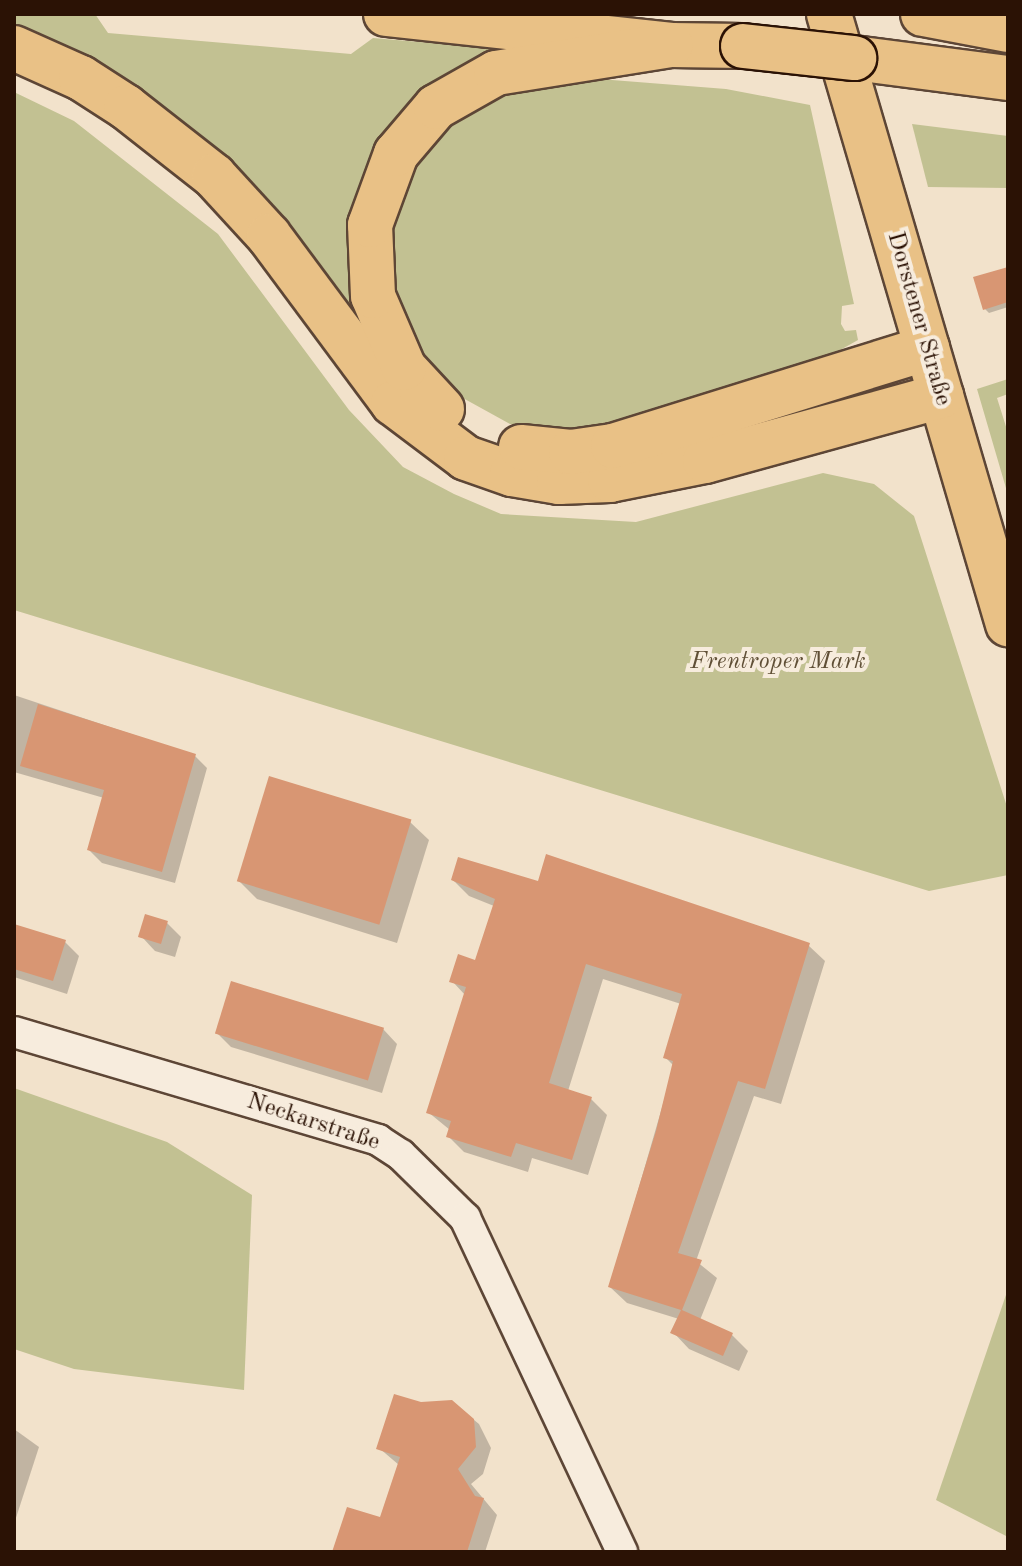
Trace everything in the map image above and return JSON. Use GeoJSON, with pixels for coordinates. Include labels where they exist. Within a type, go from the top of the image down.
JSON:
{"type":"FeatureCollection","features":[{"type":"Feature","properties":{"kind":"main road"},"geometry":{"type":"LineString","coordinates":[[386,14],[671,45],[743,46],[1008,78]]}},
{"type":"Feature","properties":{"kind":"main road","name":"Dorstener Straße"},"geometry":{"type":"LineString","coordinates":[[829,14],[1008,624]]}},
{"type":"Feature","properties":{"kind":"main road"},"geometry":{"type":"LineString","coordinates":[[925,14],[1008,30]]}},
{"type":"Feature","properties":{"kind":"main road"},"geometry":{"type":"LineString","coordinates":[[671,45],[496,73],[436,107],[396,154],[375,200],[368,272],[390,345],[421,390],[471,429],[526,448],[571,452],[613,446],[691,424],[927,348]]}},
{"type":"Feature","properties":{"kind":"main road"},"geometry":{"type":"LineString","coordinates":[[14,48],[81,78],[126,107],[214,176],[269,236],[393,403],[466,458],[512,474],[559,482],[610,480],[705,461],[941,396]]}},
{"type":"Feature","properties":{"kind":"street","name":"Neckarstraße"},"geometry":{"type":"LineString","coordinates":[[14,1032],[378,1140],[401,1155],[465,1218],[622,1552]]}},
{"type":"Feature","properties":{"kind":"green space"},"geometry":{"type":"Polygon","coordinates":[[[14,14],[95,14],[108,33],[351,54],[373,38],[523,51],[394,138],[385,360],[286,238],[14,37],[14,14]]]}},
{"type":"Feature","properties":{"kind":"green space"},"geometry":{"type":"Polygon","coordinates":[[[574,77],[726,89],[810,105],[854,304],[842,306],[841,324],[845,331],[856,330],[858,340],[833,354],[716,393],[587,430],[510,424],[452,392],[429,368],[394,302],[388,253],[395,212],[421,154],[455,118],[489,97],[574,77]]]}},
{"type":"Feature","properties":{"kind":"green space","name":"Frentroper Mark"},"geometry":{"type":"Polygon","coordinates":[[[14,92],[74,121],[218,234],[349,410],[403,467],[454,494],[501,514],[636,522],[823,473],[874,484],[914,516],[1008,810],[1008,875],[929,891],[14,610],[14,92]]]}},
{"type":"Feature","properties":{"kind":"green space"},"geometry":{"type":"Polygon","coordinates":[[[912,124],[1008,136],[1008,188],[928,187],[912,124]]]}},
{"type":"Feature","properties":{"kind":"green space"},"geometry":{"type":"Polygon","coordinates":[[[1008,379],[1008,394],[997,398],[1008,433],[1008,495],[977,389],[1008,379]]]}},
{"type":"Feature","properties":{"kind":"green space"},"geometry":{"type":"Polygon","coordinates":[[[14,1088],[167,1142],[252,1195],[244,1390],[74,1369],[14,1349],[14,1088]]]}},
{"type":"Feature","properties":{"kind":"green space"},"geometry":{"type":"Polygon","coordinates":[[[1008,1289],[1008,1537],[936,1500],[1008,1289]]]}},
{"type":"Feature","properties":{"kind":"building"},"geometry":{"type":"Polygon","coordinates":[[[1008,267],[1008,302],[983,310],[973,277],[1008,267]]]}},
{"type":"Feature","properties":{"kind":"building"},"geometry":{"type":"Polygon","coordinates":[[[38,704],[196,754],[162,872],[87,850],[104,790],[20,766],[38,704]]]}},
{"type":"Feature","properties":{"kind":"building"},"geometry":{"type":"Polygon","coordinates":[[[269,776],[411,820],[379,925],[237,881],[269,776]]]}},
{"type":"Feature","properties":{"kind":"building"},"geometry":{"type":"Polygon","coordinates":[[[546,854],[810,943],[765,1089],[738,1081],[678,1253],[702,1260],[682,1310],[733,1333],[723,1356],[670,1333],[681,1310],[608,1287],[656,1131],[673,1061],[663,1058],[682,994],[586,964],[549,1083],[592,1097],[572,1160],[516,1143],[511,1157],[446,1137],[451,1121],[426,1113],[466,987],[449,982],[458,954],[475,960],[495,899],[451,880],[458,857],[538,881],[546,854]]]}},
{"type":"Feature","properties":{"kind":"building"},"geometry":{"type":"Polygon","coordinates":[[[145,914],[168,921],[161,944],[138,937],[145,914]]]}},
{"type":"Feature","properties":{"kind":"building"},"geometry":{"type":"Polygon","coordinates":[[[14,924],[66,940],[53,981],[14,969],[14,924]]]}},
{"type":"Feature","properties":{"kind":"building"},"geometry":{"type":"Polygon","coordinates":[[[231,981],[384,1028],[368,1080],[215,1034],[231,981]]]}},
{"type":"Feature","properties":{"kind":"building"},"geometry":{"type":"Polygon","coordinates":[[[394,1394],[421,1402],[452,1400],[474,1419],[476,1447],[458,1469],[475,1496],[484,1498],[467,1552],[332,1552],[347,1507],[380,1517],[400,1457],[376,1449],[394,1394]]]}}]}
